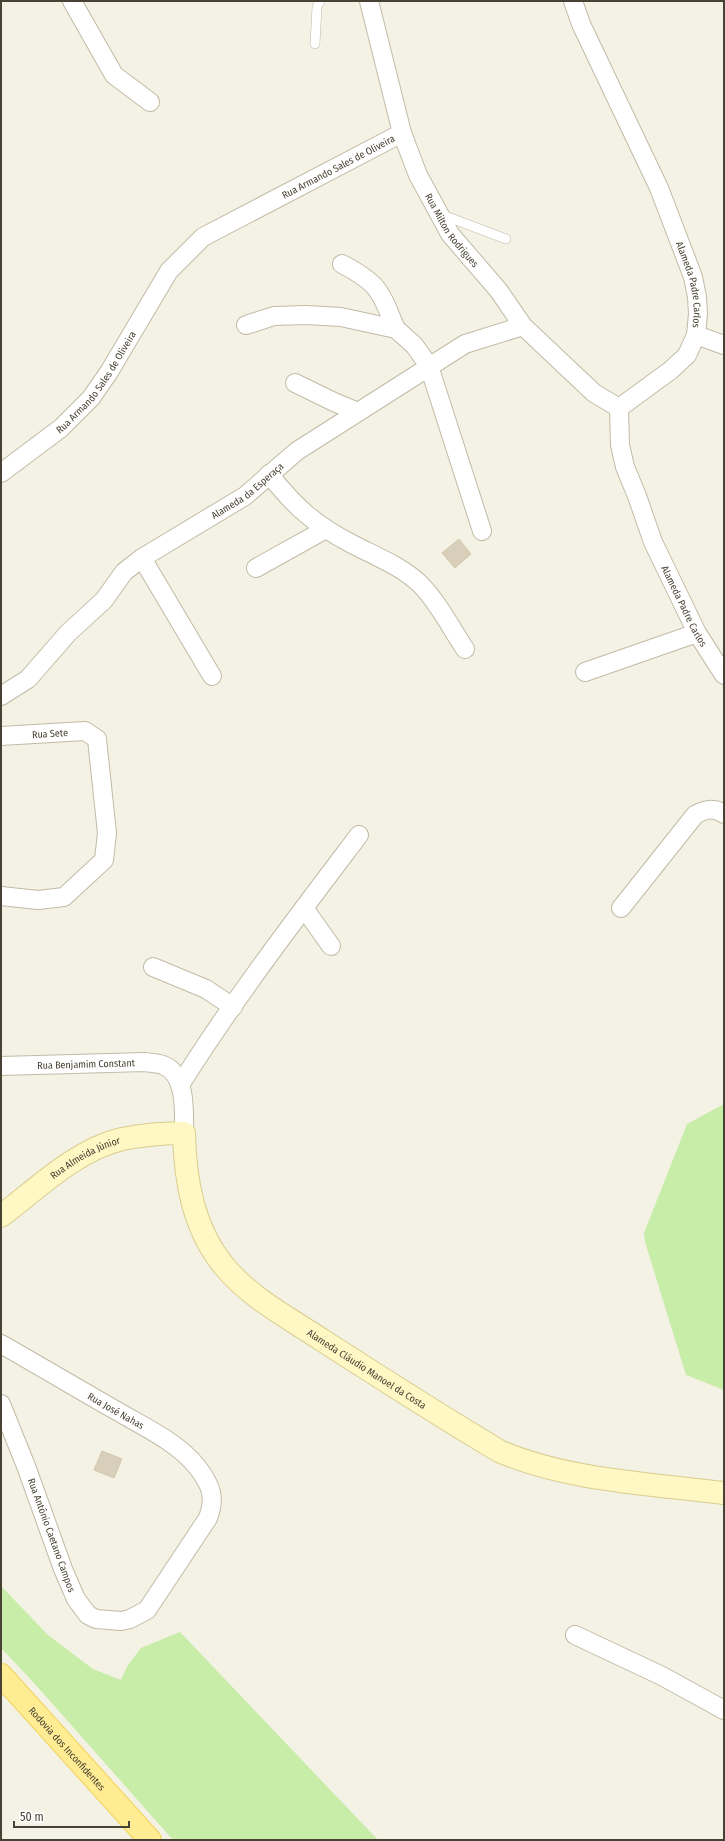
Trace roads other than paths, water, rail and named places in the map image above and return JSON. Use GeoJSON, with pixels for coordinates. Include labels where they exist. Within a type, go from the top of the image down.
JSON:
{"type":"FeatureCollection","features":[{"type":"Feature","properties":{"kind":"main road","name":"Rodovia dos Inconfidentes"},"geometry":{"type":"LineString","coordinates":[[1,1675],[150,1840]]}},
{"type":"Feature","properties":{"kind":"street"},"geometry":{"type":"LineString","coordinates":[[72,1],[114,74],[150,102]]}},
{"type":"Feature","properties":{"kind":"street","name":"Rua Milton Rodrigues"},"geometry":{"type":"LineString","coordinates":[[369,1],[402,133],[418,175],[437,213],[450,234],[499,291],[523,326],[594,393],[619,408]]}},
{"type":"Feature","properties":{"kind":"street","name":"Alameda Padre Carlos"},"geometry":{"type":"LineString","coordinates":[[573,1],[581,24],[658,188],[693,277],[698,298],[696,335],[687,355],[679,364],[619,408],[620,445],[625,467],[653,542],[696,633],[724,675]]}},
{"type":"Feature","properties":{"kind":"street","name":"Rua Armando Sales de Oliveira"},"geometry":{"type":"LineString","coordinates":[[1,473],[61,428],[91,398],[109,372],[169,271],[203,237],[402,133]]}},
{"type":"Feature","properties":{"kind":"street"},"geometry":{"type":"LineString","coordinates":[[342,264],[363,274],[376,286],[382,295],[396,329],[414,345],[429,366],[482,531]]}},
{"type":"Feature","properties":{"kind":"street"},"geometry":{"type":"LineString","coordinates":[[246,325],[274,316],[301,314],[341,317],[396,329]]}},
{"type":"Feature","properties":{"kind":"street","name":"Alameda da Esperaça"},"geometry":{"type":"LineString","coordinates":[[1,696],[28,679],[68,633],[104,600],[124,572],[142,558],[245,496],[297,451],[465,344],[523,326]]}},
{"type":"Feature","properties":{"kind":"street"},"geometry":{"type":"LineString","coordinates":[[696,335],[724,345]]}},
{"type":"Feature","properties":{"kind":"street"},"geometry":{"type":"LineString","coordinates":[[295,383],[358,412]]}},
{"type":"Feature","properties":{"kind":"street"},"geometry":{"type":"LineString","coordinates":[[269,474],[292,502],[312,521],[389,564],[419,584],[428,593],[465,649]]}},
{"type":"Feature","properties":{"kind":"street"},"geometry":{"type":"LineString","coordinates":[[256,568],[326,529]]}},
{"type":"Feature","properties":{"kind":"street"},"geometry":{"type":"LineString","coordinates":[[142,558],[212,676]]}},
{"type":"Feature","properties":{"kind":"street"},"geometry":{"type":"LineString","coordinates":[[585,672],[696,633]]}},
{"type":"Feature","properties":{"kind":"street","name":"Rua Sete"},"geometry":{"type":"LineString","coordinates":[[1,736],[85,731],[97,739],[107,833],[104,860],[64,897],[38,900],[1,896]]}},
{"type":"Feature","properties":{"kind":"street"},"geometry":{"type":"LineString","coordinates":[[621,908],[695,815],[703,810],[711,809],[719,810],[724,814]]}},
{"type":"Feature","properties":{"kind":"street"},"geometry":{"type":"LineString","coordinates":[[180,1085],[233,1007],[304,908],[359,835]]}},
{"type":"Feature","properties":{"kind":"street"},"geometry":{"type":"LineString","coordinates":[[304,908],[331,946]]}},
{"type":"Feature","properties":{"kind":"street"},"geometry":{"type":"LineString","coordinates":[[154,967],[206,989],[233,1007]]}},
{"type":"Feature","properties":{"kind":"street","name":"Rua Benjamim Constant"},"geometry":{"type":"LineString","coordinates":[[1,1066],[145,1062],[164,1066],[170,1070]]}},
{"type":"Feature","properties":{"kind":"street","name":"Alameda Cláudio Manoel da Costa"},"geometry":{"type":"LineString","coordinates":[[170,1070],[180,1085],[183,1113],[184,1164],[187,1183],[195,1211],[208,1242],[224,1266],[239,1282],[272,1307],[406,1394],[495,1448],[514,1457],[582,1474],[724,1493]]}},
{"type":"Feature","properties":{"kind":"street","name":"Rua Almeida Júnior"},"geometry":{"type":"LineString","coordinates":[[1,1216],[66,1166],[94,1150],[121,1140],[155,1133],[184,1133]]}},
{"type":"Feature","properties":{"kind":"street","name":"Rua José Nahas"},"geometry":{"type":"LineString","coordinates":[[1,1344],[165,1440],[190,1460],[198,1469],[205,1478],[213,1496]]}},
{"type":"Feature","properties":{"kind":"street","name":"Rua Antônio Caetano Campos"},"geometry":{"type":"LineString","coordinates":[[1,1404],[23,1458],[62,1569],[82,1609],[96,1619],[121,1621],[130,1619],[147,1610],[208,1518],[212,1509],[213,1496]]}},
{"type":"Feature","properties":{"kind":"street"},"geometry":{"type":"LineString","coordinates":[[575,1635],[662,1676],[724,1710]]}},
{"type":"Feature","properties":{"kind":"lane"},"geometry":{"type":"LineString","coordinates":[[315,44],[317,7],[320,1]]}},
{"type":"Feature","properties":{"kind":"lane"},"geometry":{"type":"LineString","coordinates":[[437,213],[506,239]]}}]}
